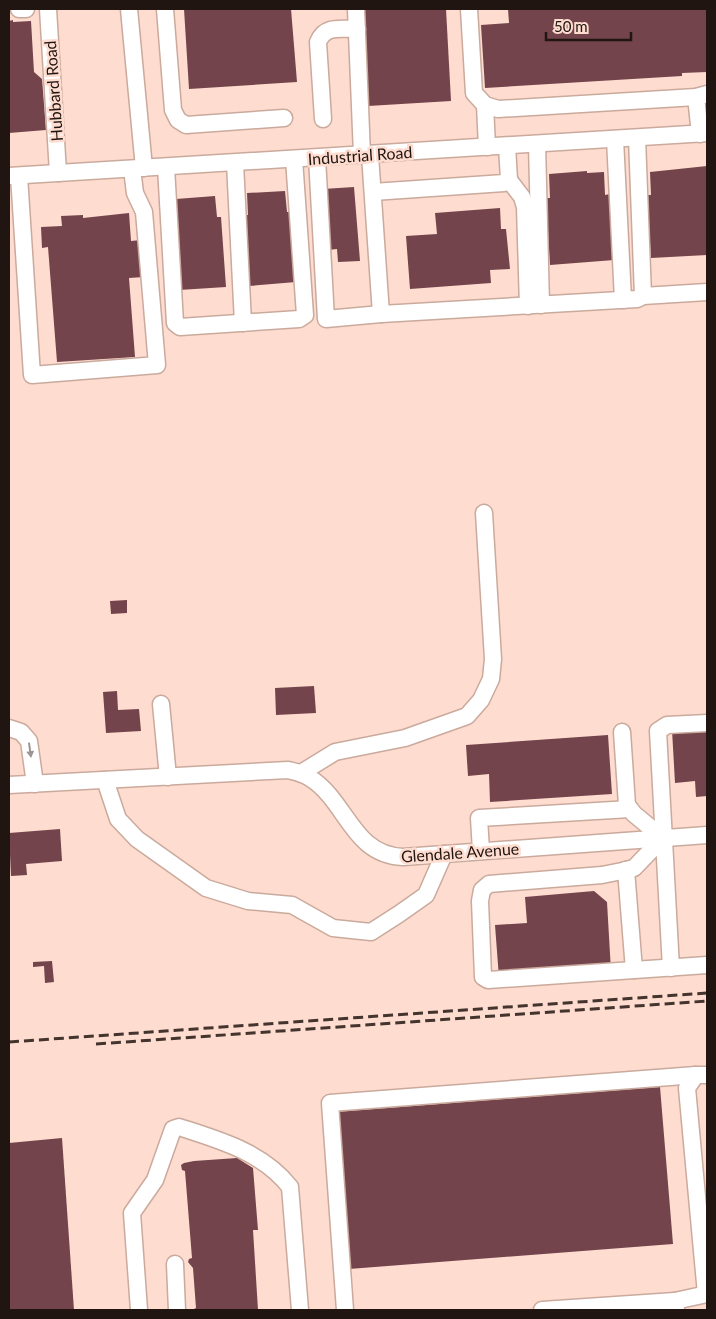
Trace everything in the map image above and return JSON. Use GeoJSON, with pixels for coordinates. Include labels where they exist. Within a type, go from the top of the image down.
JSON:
{"type":"FeatureCollection","features":[{"type":"Feature","properties":{"kind":"street"},"geometry":{"type":"LineString","coordinates":[[19,9],[26,9]]}},
{"type":"Feature","properties":{"kind":"street","name":"Hubbard Road"},"geometry":{"type":"LineString","coordinates":[[48,9],[58,173]]}},
{"type":"Feature","properties":{"kind":"street"},"geometry":{"type":"LineString","coordinates":[[14,176],[32,374],[157,365],[144,212],[135,193],[138,169],[129,9]]}},
{"type":"Feature","properties":{"kind":"street"},"geometry":{"type":"LineString","coordinates":[[166,9],[173,110],[178,120],[186,125],[284,118]]}},
{"type":"Feature","properties":{"kind":"street"},"geometry":{"type":"LineString","coordinates":[[356,9],[366,155],[372,192],[381,314]]}},
{"type":"Feature","properties":{"kind":"street"},"geometry":{"type":"LineString","coordinates":[[469,9],[474,93],[484,106],[487,147]]}},
{"type":"Feature","properties":{"kind":"street"},"geometry":{"type":"LineString","coordinates":[[323,118],[318,42],[321,34],[328,30],[357,28]]}},
{"type":"Feature","properties":{"kind":"street"},"geometry":{"type":"LineString","coordinates":[[484,106],[498,109],[702,96],[703,134]]}},
{"type":"Feature","properties":{"kind":"street","name":"Industrial Road"},"geometry":{"type":"LineString","coordinates":[[14,176],[703,134]]}},
{"type":"Feature","properties":{"kind":"street"},"geometry":{"type":"LineString","coordinates":[[637,138],[643,296]]}},
{"type":"Feature","properties":{"kind":"street"},"geometry":{"type":"LineString","coordinates":[[615,139],[623,300]]}},
{"type":"Feature","properties":{"kind":"street"},"geometry":{"type":"LineString","coordinates":[[534,305],[537,144]]}},
{"type":"Feature","properties":{"kind":"street"},"geometry":{"type":"LineString","coordinates":[[508,146],[509,180],[522,197],[524,208],[534,305]]}},
{"type":"Feature","properties":{"kind":"street"},"geometry":{"type":"LineString","coordinates":[[317,158],[326,319],[623,300],[637,299],[643,296],[707,292]]}},
{"type":"Feature","properties":{"kind":"street"},"geometry":{"type":"LineString","coordinates":[[166,167],[175,323],[180,327],[243,323],[305,316],[294,159]]}},
{"type":"Feature","properties":{"kind":"street"},"geometry":{"type":"LineString","coordinates":[[235,163],[243,323]]}},
{"type":"Feature","properties":{"kind":"street"},"geometry":{"type":"LineString","coordinates":[[372,192],[504,183],[509,180]]}},
{"type":"Feature","properties":{"kind":"street"},"geometry":{"type":"LineString","coordinates":[[9,786],[288,770],[301,773],[335,752],[405,738],[467,716],[481,700],[491,679],[494,659],[484,513]]}},
{"type":"Feature","properties":{"kind":"street"},"geometry":{"type":"LineString","coordinates":[[161,704],[168,777]]}},
{"type":"Feature","properties":{"kind":"street"},"geometry":{"type":"LineString","coordinates":[[671,968],[658,730],[667,725],[707,723]]}},
{"type":"Feature","properties":{"kind":"street"},"geometry":{"type":"LineString","coordinates":[[9,728],[21,732],[29,741],[35,784]]}},
{"type":"Feature","properties":{"kind":"street"},"geometry":{"type":"LineString","coordinates":[[622,732],[627,805],[634,814],[663,838]]}},
{"type":"Feature","properties":{"kind":"street","name":"Glendale Avenue"},"geometry":{"type":"LineString","coordinates":[[301,773],[324,790],[361,837],[374,850],[397,857],[707,835]]}},
{"type":"Feature","properties":{"kind":"street"},"geometry":{"type":"LineString","coordinates":[[105,780],[118,819],[137,839],[206,888],[248,901],[292,905],[333,928],[371,932],[399,914],[426,895],[444,854]]}},
{"type":"Feature","properties":{"kind":"street"},"geometry":{"type":"LineString","coordinates":[[481,851],[479,818],[630,809]]}},
{"type":"Feature","properties":{"kind":"street"},"geometry":{"type":"LineString","coordinates":[[663,838],[634,868],[602,875],[489,884],[482,890],[480,901],[483,977],[488,980],[707,965]]}},
{"type":"Feature","properties":{"kind":"street"},"geometry":{"type":"LineString","coordinates":[[626,870],[634,970]]}},
{"type":"Feature","properties":{"kind":"street"},"geometry":{"type":"LineString","coordinates":[[542,1310],[675,1306],[707,1294],[687,1088],[701,1075]]}},
{"type":"Feature","properties":{"kind":"street"},"geometry":{"type":"LineString","coordinates":[[345,1310],[330,1103],[701,1075]]}},
{"type":"Feature","properties":{"kind":"street"},"geometry":{"type":"LineString","coordinates":[[139,1310],[132,1213],[155,1180],[173,1129],[179,1127],[251,1153],[285,1180],[290,1187],[300,1310]]}},
{"type":"Feature","properties":{"kind":"street"},"geometry":{"type":"LineString","coordinates":[[175,1264],[177,1310]]}},
{"type":"Feature","properties":{"kind":"building"},"geometry":{"type":"Polygon","coordinates":[[[184,9],[291,9],[297,82],[189,89],[184,9]]]}},
{"type":"Feature","properties":{"kind":"building"},"geometry":{"type":"Polygon","coordinates":[[[362,9],[446,9],[451,101],[368,106],[362,9]]]}},
{"type":"Feature","properties":{"kind":"building"},"geometry":{"type":"Polygon","coordinates":[[[508,9],[707,9],[707,72],[682,73],[682,76],[485,88],[481,25],[509,23],[508,9]]]}},
{"type":"Feature","properties":{"kind":"building"},"geometry":{"type":"Polygon","coordinates":[[[13,20],[13,22],[31,21],[34,72],[42,79],[46,130],[9,133],[9,21],[13,20]]]}},
{"type":"Feature","properties":{"kind":"building"},"geometry":{"type":"Polygon","coordinates":[[[707,166],[707,255],[651,258],[647,195],[651,195],[650,172],[707,166]]]}},
{"type":"Feature","properties":{"kind":"building"},"geometry":{"type":"Polygon","coordinates":[[[587,171],[587,173],[604,172],[605,195],[610,194],[614,260],[550,265],[546,198],[550,198],[549,174],[587,171]]]}},
{"type":"Feature","properties":{"kind":"building"},"geometry":{"type":"Polygon","coordinates":[[[354,187],[360,261],[338,262],[337,249],[328,250],[323,189],[354,187]]]}},
{"type":"Feature","properties":{"kind":"building"},"geometry":{"type":"Polygon","coordinates":[[[285,191],[287,212],[291,212],[296,282],[249,286],[244,215],[248,215],[247,193],[285,191]]]}},
{"type":"Feature","properties":{"kind":"building"},"geometry":{"type":"Polygon","coordinates":[[[215,196],[217,217],[221,217],[226,287],[179,290],[173,220],[178,219],[176,199],[215,196]]]}},
{"type":"Feature","properties":{"kind":"building"},"geometry":{"type":"Polygon","coordinates":[[[500,208],[501,229],[506,229],[510,269],[490,270],[491,283],[410,289],[406,236],[437,234],[435,213],[500,208]]]}},
{"type":"Feature","properties":{"kind":"building"},"geometry":{"type":"Polygon","coordinates":[[[129,213],[131,241],[141,240],[144,277],[129,278],[135,357],[57,362],[48,247],[42,248],[41,227],[62,226],[61,216],[83,215],[83,218],[129,213]]]}},
{"type":"Feature","properties":{"kind":"building"},"geometry":{"type":"Polygon","coordinates":[[[127,600],[127,613],[111,614],[110,601],[127,600]]]}},
{"type":"Feature","properties":{"kind":"building"},"geometry":{"type":"Polygon","coordinates":[[[314,686],[316,713],[276,715],[275,688],[314,686]]]}},
{"type":"Feature","properties":{"kind":"building"},"geometry":{"type":"Polygon","coordinates":[[[117,691],[118,710],[139,709],[141,731],[106,733],[103,692],[117,691]]]}},
{"type":"Feature","properties":{"kind":"building"},"geometry":{"type":"Polygon","coordinates":[[[707,728],[707,796],[696,797],[695,781],[675,783],[672,730],[707,728]]]}},
{"type":"Feature","properties":{"kind":"building"},"geometry":{"type":"Polygon","coordinates":[[[608,735],[612,794],[490,802],[489,774],[468,776],[466,745],[608,735]]]}},
{"type":"Feature","properties":{"kind":"building"},"geometry":{"type":"Polygon","coordinates":[[[60,829],[62,861],[26,864],[27,875],[11,876],[9,833],[60,829]]]}},
{"type":"Feature","properties":{"kind":"building"},"geometry":{"type":"Polygon","coordinates":[[[594,891],[607,902],[611,971],[499,978],[495,925],[527,923],[525,897],[594,891]]]}},
{"type":"Feature","properties":{"kind":"building"},"geometry":{"type":"Polygon","coordinates":[[[52,961],[54,982],[45,983],[44,966],[33,967],[33,962],[52,961]]]}},
{"type":"Feature","properties":{"kind":"building"},"geometry":{"type":"Polygon","coordinates":[[[660,1087],[673,1244],[349,1269],[336,1112],[660,1087]]]}},
{"type":"Feature","properties":{"kind":"building"},"geometry":{"type":"Polygon","coordinates":[[[62,1138],[74,1310],[9,1310],[9,1143],[62,1138]]]}},
{"type":"Feature","properties":{"kind":"building"},"geometry":{"type":"Polygon","coordinates":[[[237,1158],[253,1168],[258,1230],[253,1230],[258,1310],[192,1310],[196,1308],[193,1268],[188,1262],[192,1258],[185,1171],[182,1170],[181,1165],[194,1161],[237,1158]]]}},
{"type":"Feature","properties":{"kind":"railway"},"geometry":{"type":"LineString","coordinates":[[9,1042],[707,993]]}},
{"type":"Feature","properties":{"kind":"railway"},"geometry":{"type":"LineString","coordinates":[[96,1044],[707,1001]]}}]}
